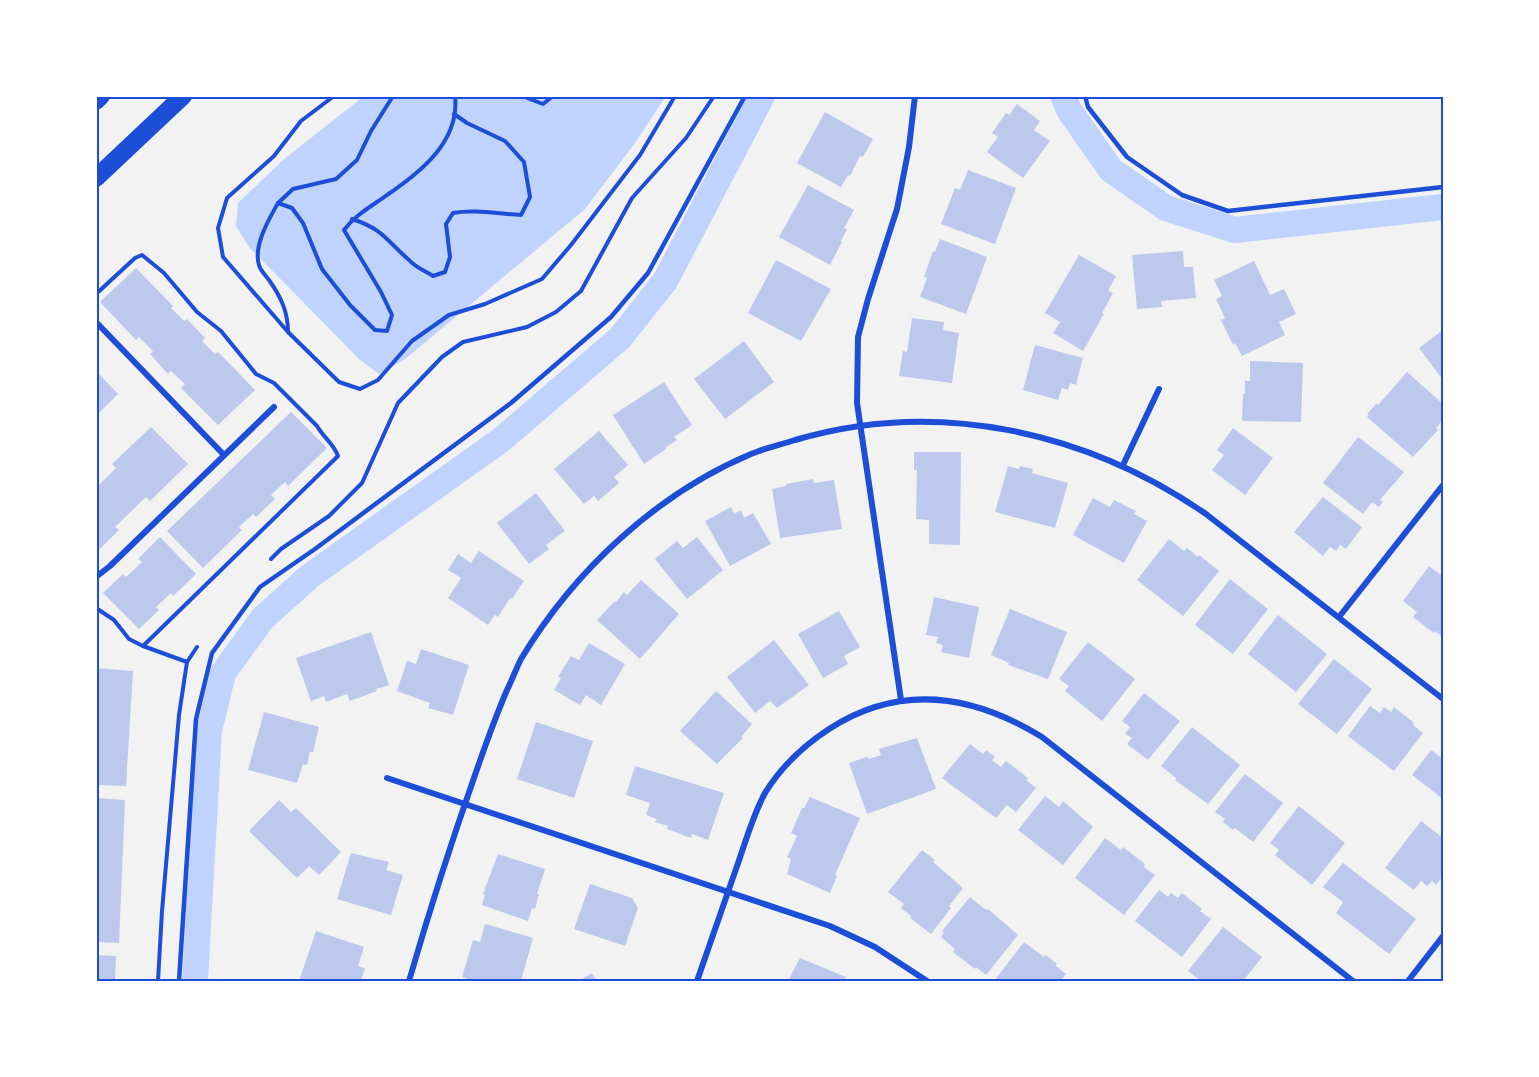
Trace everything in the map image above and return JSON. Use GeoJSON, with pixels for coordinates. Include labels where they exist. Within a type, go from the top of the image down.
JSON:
{"type":"FeatureCollection","features":[{"type":"Feature","properties":{"kind":"highway"},"geometry":{"type":"LineString","coordinates":[[96,101],[101,96]]}},
{"type":"Feature","properties":{"kind":"highway"},"geometry":{"type":"LineString","coordinates":[[96,178],[183,96]]}},
{"type":"Feature","properties":{"kind":"street"},"geometry":{"type":"LineString","coordinates":[[901,700],[860,425],[856,379],[858,337],[867,299],[897,209],[909,147],[915,96]]}},
{"type":"Feature","properties":{"kind":"street"},"geometry":{"type":"LineString","coordinates":[[96,322],[224,455]]}},
{"type":"Feature","properties":{"kind":"street"},"geometry":{"type":"LineString","coordinates":[[1123,465],[1159,389]]}},
{"type":"Feature","properties":{"kind":"street"},"geometry":{"type":"LineString","coordinates":[[96,577],[274,407]]}},
{"type":"Feature","properties":{"kind":"street"},"geometry":{"type":"LineString","coordinates":[[409,981],[492,724],[520,661],[558,606],[600,558],[646,516],[698,481],[752,453],[806,437],[860,425],[921,422],[963,423],[1004,428],[1085,449],[1123,465],[1161,485],[1206,514],[1443,699]]}},
{"type":"Feature","properties":{"kind":"street"},"geometry":{"type":"LineString","coordinates":[[1339,618],[1443,485]]}},
{"type":"Feature","properties":{"kind":"street"},"geometry":{"type":"LineString","coordinates":[[697,981],[757,810],[775,779],[794,756],[815,738],[838,723],[881,704],[926,699],[974,706],[998,714],[1041,737],[1353,981]]}},
{"type":"Feature","properties":{"kind":"street"},"geometry":{"type":"LineString","coordinates":[[387,777],[852,936],[896,959],[927,981]]}},
{"type":"Feature","properties":{"kind":"street"},"geometry":{"type":"LineString","coordinates":[[1408,981],[1443,936]]}},
{"type":"Feature","properties":{"kind":"lane"},"geometry":{"type":"LineString","coordinates":[[179,981],[196,719],[212,653],[260,587],[315,549],[511,403],[611,316],[648,273],[745,96]]}},
{"type":"Feature","properties":{"kind":"lane"},"geometry":{"type":"LineString","coordinates":[[1085,96],[1088,107],[1127,157],[1182,195],[1228,211],[1443,187]]}},
{"type":"Feature","properties":{"kind":"path"},"geometry":{"type":"LineString","coordinates":[[334,96],[301,121],[274,156],[227,198],[218,228],[223,257],[288,332],[339,382],[360,389],[378,380],[412,341],[449,315],[485,304],[542,279],[640,155],[675,96]]}},
{"type":"Feature","properties":{"kind":"path"},"geometry":{"type":"LineString","coordinates":[[288,332],[288,317],[278,293],[259,264],[260,241],[267,223],[278,203],[293,189],[336,179],[357,160],[370,131],[393,96]]}},
{"type":"Feature","properties":{"kind":"path"},"geometry":{"type":"LineString","coordinates":[[278,203],[292,208],[303,223],[322,269],[350,305],[375,330],[387,331],[392,315],[344,230],[352,219],[399,187],[431,159],[449,135],[455,96]]}},
{"type":"Feature","properties":{"kind":"path"},"geometry":{"type":"LineString","coordinates":[[522,96],[543,104],[553,96]]}},
{"type":"Feature","properties":{"kind":"path"},"geometry":{"type":"LineString","coordinates":[[352,219],[381,232],[411,262],[433,276],[445,272],[450,257],[446,224],[453,213],[470,210],[520,215],[530,197],[524,162],[504,141],[454,114]]}},
{"type":"Feature","properties":{"kind":"path"},"geometry":{"type":"LineString","coordinates":[[96,608],[114,620],[129,639],[187,662]]}},
{"type":"Feature","properties":{"kind":"water"},"geometry":{"type":"Polygon","coordinates":[[[364,96],[666,96],[635,143],[585,209],[404,360],[379,374],[360,360],[249,247],[236,226],[238,203],[283,160],[364,96]]]}},
{"type":"Feature","properties":{"kind":"building"},"geometry":{"type":"Polygon","coordinates":[[[1017,104],[1040,121],[1034,130],[1050,141],[1023,178],[987,152],[998,137],[992,133],[1006,113],[1009,115],[1017,104]]]}},
{"type":"Feature","properties":{"kind":"building"},"geometry":{"type":"Polygon","coordinates":[[[825,112],[873,139],[841,187],[797,163],[825,112]]]}},
{"type":"Feature","properties":{"kind":"building"},"geometry":{"type":"Polygon","coordinates":[[[968,170],[1016,188],[995,244],[941,224],[955,188],[960,190],[968,170]]]}},
{"type":"Feature","properties":{"kind":"building"},"geometry":{"type":"Polygon","coordinates":[[[808,185],[854,210],[844,228],[847,229],[830,265],[779,237],[808,185]]]}},
{"type":"Feature","properties":{"kind":"building"},"geometry":{"type":"Polygon","coordinates":[[[940,239],[987,257],[966,314],[920,297],[927,278],[924,277],[940,239]]]}},
{"type":"Feature","properties":{"kind":"building"},"geometry":{"type":"Polygon","coordinates":[[[1183,251],[1184,267],[1193,267],[1196,298],[1161,301],[1162,307],[1137,309],[1132,255],[1183,251]]]}},
{"type":"Feature","properties":{"kind":"building"},"geometry":{"type":"Polygon","coordinates":[[[1079,255],[1116,276],[1108,291],[1113,293],[1102,313],[1104,314],[1083,351],[1053,333],[1060,322],[1045,313],[1079,255]]]}},
{"type":"Feature","properties":{"kind":"building"},"geometry":{"type":"Polygon","coordinates":[[[776,260],[831,289],[801,341],[748,313],[776,260]]]}},
{"type":"Feature","properties":{"kind":"building"},"geometry":{"type":"Polygon","coordinates":[[[1254,261],[1270,295],[1284,289],[1296,314],[1279,322],[1285,335],[1242,356],[1235,343],[1233,345],[1221,320],[1225,318],[1216,299],[1222,296],[1214,280],[1254,261]]]}},
{"type":"Feature","properties":{"kind":"building"},"geometry":{"type":"Polygon","coordinates":[[[136,268],[173,306],[171,308],[184,321],[187,319],[205,338],[202,341],[215,354],[218,352],[255,390],[218,425],[181,388],[185,384],[171,371],[168,374],[150,354],[153,351],[139,337],[136,340],[100,302],[136,268]]]}},
{"type":"Feature","properties":{"kind":"building"},"geometry":{"type":"Polygon","coordinates":[[[912,318],[944,322],[943,330],[959,333],[952,383],[899,376],[903,351],[907,352],[912,318]]]}},
{"type":"Feature","properties":{"kind":"building"},"geometry":{"type":"Polygon","coordinates":[[[1443,330],[1443,380],[1419,348],[1443,330]]]}},
{"type":"Feature","properties":{"kind":"building"},"geometry":{"type":"Polygon","coordinates":[[[744,341],[774,382],[725,419],[694,379],[744,341]]]}},
{"type":"Feature","properties":{"kind":"building"},"geometry":{"type":"Polygon","coordinates":[[[1035,345],[1083,358],[1076,385],[1070,383],[1068,390],[1062,388],[1058,400],[1023,390],[1035,345]]]}},
{"type":"Feature","properties":{"kind":"building"},"geometry":{"type":"Polygon","coordinates":[[[1250,361],[1303,363],[1301,422],[1242,421],[1245,381],[1250,381],[1250,361]]]}},
{"type":"Feature","properties":{"kind":"building"},"geometry":{"type":"Polygon","coordinates":[[[96,371],[118,394],[96,416],[96,371]]]}},
{"type":"Feature","properties":{"kind":"building"},"geometry":{"type":"Polygon","coordinates":[[[1407,372],[1443,404],[1443,420],[1436,428],[1438,430],[1413,457],[1367,417],[1369,415],[1367,414],[1407,372]]]}},
{"type":"Feature","properties":{"kind":"building"},"geometry":{"type":"Polygon","coordinates":[[[664,382],[692,425],[674,437],[677,440],[666,449],[644,464],[613,415],[664,382]]]}},
{"type":"Feature","properties":{"kind":"building"},"geometry":{"type":"Polygon","coordinates":[[[291,412],[327,448],[288,486],[285,482],[271,495],[275,499],[256,517],[253,514],[239,527],[242,530],[203,568],[167,531],[291,412]]]}},
{"type":"Feature","properties":{"kind":"building"},"geometry":{"type":"Polygon","coordinates":[[[151,427],[188,464],[150,501],[146,497],[115,527],[119,530],[96,553],[96,488],[116,468],[112,464],[151,427]]]}},
{"type":"Feature","properties":{"kind":"building"},"geometry":{"type":"Polygon","coordinates":[[[1233,428],[1273,458],[1245,495],[1212,470],[1224,455],[1217,450],[1233,428]]]}},
{"type":"Feature","properties":{"kind":"building"},"geometry":{"type":"Polygon","coordinates":[[[599,431],[628,465],[614,477],[619,483],[598,501],[594,496],[584,504],[554,469],[599,431]]]}},
{"type":"Feature","properties":{"kind":"building"},"geometry":{"type":"Polygon","coordinates":[[[1358,437],[1404,472],[1380,500],[1383,502],[1379,507],[1372,502],[1363,514],[1323,483],[1358,437]]]}},
{"type":"Feature","properties":{"kind":"building"},"geometry":{"type":"Polygon","coordinates":[[[914,452],[961,452],[960,545],[929,544],[929,520],[916,519],[917,470],[914,470],[914,452]]]}},
{"type":"Feature","properties":{"kind":"building"},"geometry":{"type":"Polygon","coordinates":[[[1008,466],[1033,469],[1032,473],[1068,483],[1055,528],[995,512],[1008,466]]]}},
{"type":"Feature","properties":{"kind":"building"},"geometry":{"type":"Polygon","coordinates":[[[813,479],[814,483],[834,480],[842,529],[780,538],[772,489],[813,479]]]}},
{"type":"Feature","properties":{"kind":"building"},"geometry":{"type":"Polygon","coordinates":[[[536,493],[565,531],[546,545],[549,549],[529,564],[497,523],[536,493]]]}},
{"type":"Feature","properties":{"kind":"building"},"geometry":{"type":"Polygon","coordinates":[[[1323,497],[1362,527],[1346,549],[1340,545],[1336,551],[1330,547],[1323,556],[1294,532],[1323,497]]]}},
{"type":"Feature","properties":{"kind":"building"},"geometry":{"type":"Polygon","coordinates":[[[1093,498],[1110,507],[1114,500],[1136,511],[1134,514],[1147,521],[1124,563],[1073,535],[1093,498]]]}},
{"type":"Feature","properties":{"kind":"building"},"geometry":{"type":"Polygon","coordinates":[[[731,507],[734,514],[741,510],[744,518],[753,513],[771,544],[730,566],[705,521],[731,507]]]}},
{"type":"Feature","properties":{"kind":"building"},"geometry":{"type":"Polygon","coordinates":[[[160,537],[196,574],[173,596],[171,593],[156,607],[159,610],[139,629],[103,593],[123,574],[126,577],[142,562],[138,559],[160,537]]]}},
{"type":"Feature","properties":{"kind":"building"},"geometry":{"type":"Polygon","coordinates":[[[697,537],[723,570],[687,599],[655,559],[677,541],[683,548],[697,537]]]}},
{"type":"Feature","properties":{"kind":"building"},"geometry":{"type":"Polygon","coordinates":[[[1169,539],[1184,551],[1187,548],[1198,557],[1199,555],[1219,571],[1183,616],[1137,580],[1169,539]]]}},
{"type":"Feature","properties":{"kind":"building"},"geometry":{"type":"Polygon","coordinates":[[[479,551],[524,581],[498,617],[495,615],[488,625],[448,598],[461,578],[448,570],[458,554],[471,563],[479,551]]]}},
{"type":"Feature","properties":{"kind":"building"},"geometry":{"type":"Polygon","coordinates":[[[1429,566],[1443,577],[1443,637],[1413,617],[1417,612],[1403,601],[1429,566]]]}},
{"type":"Feature","properties":{"kind":"building"},"geometry":{"type":"Polygon","coordinates":[[[1230,579],[1268,609],[1233,654],[1195,625],[1230,579]]]}},
{"type":"Feature","properties":{"kind":"building"},"geometry":{"type":"Polygon","coordinates":[[[641,580],[679,614],[640,659],[597,620],[624,592],[627,595],[641,580]]]}},
{"type":"Feature","properties":{"kind":"building"},"geometry":{"type":"Polygon","coordinates":[[[934,597],[979,607],[969,658],[941,652],[943,645],[936,643],[938,637],[926,635],[934,597]]]}},
{"type":"Feature","properties":{"kind":"building"},"geometry":{"type":"Polygon","coordinates":[[[1010,609],[1067,632],[1048,679],[1008,665],[1009,663],[991,655],[1010,609]]]}},
{"type":"Feature","properties":{"kind":"building"},"geometry":{"type":"Polygon","coordinates":[[[839,611],[860,647],[844,656],[848,664],[823,678],[798,634],[839,611]]]}},
{"type":"Feature","properties":{"kind":"building"},"geometry":{"type":"Polygon","coordinates":[[[1278,615],[1327,654],[1296,692],[1248,654],[1278,615]]]}},
{"type":"Feature","properties":{"kind":"building"},"geometry":{"type":"Polygon","coordinates":[[[371,632],[389,685],[350,701],[347,694],[326,702],[324,696],[311,701],[296,658],[371,632]]]}},
{"type":"Feature","properties":{"kind":"building"},"geometry":{"type":"Polygon","coordinates":[[[774,640],[809,685],[777,708],[770,701],[755,713],[727,677],[774,640]]]}},
{"type":"Feature","properties":{"kind":"building"},"geometry":{"type":"Polygon","coordinates":[[[1088,642],[1135,679],[1102,721],[1065,691],[1069,686],[1059,679],[1088,642]]]}},
{"type":"Feature","properties":{"kind":"building"},"geometry":{"type":"Polygon","coordinates":[[[589,643],[625,664],[601,705],[586,695],[580,705],[554,690],[561,678],[558,677],[571,656],[579,660],[589,643]]]}},
{"type":"Feature","properties":{"kind":"building"},"geometry":{"type":"Polygon","coordinates":[[[421,649],[469,665],[453,715],[428,708],[430,703],[397,691],[407,661],[416,664],[421,649]]]}},
{"type":"Feature","properties":{"kind":"building"},"geometry":{"type":"Polygon","coordinates":[[[1334,659],[1372,689],[1337,734],[1298,704],[1334,659]]]}},
{"type":"Feature","properties":{"kind":"building"},"geometry":{"type":"Polygon","coordinates":[[[96,668],[133,671],[126,786],[96,785],[96,668]]]}},
{"type":"Feature","properties":{"kind":"building"},"geometry":{"type":"Polygon","coordinates":[[[716,691],[752,724],[741,737],[743,738],[717,764],[680,731],[716,691]]]}},
{"type":"Feature","properties":{"kind":"building"},"geometry":{"type":"Polygon","coordinates":[[[1144,693],[1180,721],[1148,760],[1127,744],[1132,738],[1125,734],[1130,727],[1122,721],[1144,693]]]}},
{"type":"Feature","properties":{"kind":"building"},"geometry":{"type":"Polygon","coordinates":[[[1370,706],[1380,713],[1384,707],[1391,712],[1394,707],[1423,733],[1394,771],[1348,736],[1370,706]]]}},
{"type":"Feature","properties":{"kind":"building"},"geometry":{"type":"Polygon","coordinates":[[[264,712],[319,727],[313,752],[310,752],[307,765],[303,764],[297,783],[248,770],[264,712]]]}},
{"type":"Feature","properties":{"kind":"building"},"geometry":{"type":"Polygon","coordinates":[[[536,722],[593,741],[574,798],[517,779],[536,722]]]}},
{"type":"Feature","properties":{"kind":"building"},"geometry":{"type":"Polygon","coordinates":[[[1192,727],[1240,765],[1208,804],[1175,780],[1176,778],[1161,766],[1192,727]]]}},
{"type":"Feature","properties":{"kind":"building"},"geometry":{"type":"Polygon","coordinates":[[[917,738],[936,789],[867,814],[849,763],[881,755],[879,749],[917,738]]]}},
{"type":"Feature","properties":{"kind":"building"},"geometry":{"type":"Polygon","coordinates":[[[970,744],[983,754],[986,750],[995,757],[992,760],[1001,767],[1006,761],[1028,778],[1026,780],[1036,788],[1016,812],[1007,805],[996,818],[942,778],[970,744]]]}},
{"type":"Feature","properties":{"kind":"building"},"geometry":{"type":"Polygon","coordinates":[[[1431,750],[1443,759],[1443,799],[1412,775],[1431,750]]]}},
{"type":"Feature","properties":{"kind":"building"},"geometry":{"type":"Polygon","coordinates":[[[635,766],[724,793],[708,840],[692,834],[691,838],[667,829],[668,826],[655,822],[657,819],[646,815],[650,803],[626,795],[635,766]]]}},
{"type":"Feature","properties":{"kind":"building"},"geometry":{"type":"Polygon","coordinates":[[[1245,774],[1283,803],[1253,842],[1235,828],[1233,830],[1223,822],[1225,819],[1215,812],[1245,774]]]}},
{"type":"Feature","properties":{"kind":"building"},"geometry":{"type":"Polygon","coordinates":[[[1045,796],[1059,807],[1063,801],[1093,827],[1063,865],[1018,830],[1045,796]]]}},
{"type":"Feature","properties":{"kind":"building"},"geometry":{"type":"Polygon","coordinates":[[[810,797],[860,818],[835,875],[837,876],[830,893],[787,874],[791,859],[787,857],[797,836],[791,833],[802,808],[810,797]]]}},
{"type":"Feature","properties":{"kind":"building"},"geometry":{"type":"Polygon","coordinates":[[[96,798],[125,800],[119,943],[96,942],[96,798]]]}},
{"type":"Feature","properties":{"kind":"building"},"geometry":{"type":"Polygon","coordinates":[[[279,800],[291,812],[296,808],[341,852],[319,875],[309,866],[297,878],[249,831],[279,800]]]}},
{"type":"Feature","properties":{"kind":"building"},"geometry":{"type":"Polygon","coordinates":[[[1299,806],[1345,843],[1312,885],[1275,855],[1279,850],[1270,843],[1299,806]]]}},
{"type":"Feature","properties":{"kind":"building"},"geometry":{"type":"Polygon","coordinates":[[[1421,821],[1443,838],[1443,876],[1436,885],[1432,881],[1427,886],[1421,881],[1414,890],[1385,868],[1421,821]]]}},
{"type":"Feature","properties":{"kind":"building"},"geometry":{"type":"Polygon","coordinates":[[[1105,838],[1121,850],[1123,847],[1155,875],[1124,915],[1075,878],[1105,838]]]}},
{"type":"Feature","properties":{"kind":"building"},"geometry":{"type":"Polygon","coordinates":[[[922,850],[963,888],[931,934],[910,918],[911,916],[901,908],[904,904],[888,892],[922,850]]]}},
{"type":"Feature","properties":{"kind":"building"},"geometry":{"type":"Polygon","coordinates":[[[351,853],[389,862],[386,870],[403,875],[391,915],[337,899],[351,853]]]}},
{"type":"Feature","properties":{"kind":"building"},"geometry":{"type":"Polygon","coordinates":[[[498,854],[545,869],[535,909],[532,908],[528,921],[482,905],[485,895],[483,894],[498,854]]]}},
{"type":"Feature","properties":{"kind":"building"},"geometry":{"type":"Polygon","coordinates":[[[1343,863],[1416,919],[1389,954],[1336,913],[1343,902],[1323,887],[1343,863]]]}},
{"type":"Feature","properties":{"kind":"building"},"geometry":{"type":"Polygon","coordinates":[[[590,884],[632,898],[638,908],[625,946],[574,929],[590,884]]]}},
{"type":"Feature","properties":{"kind":"building"},"geometry":{"type":"Polygon","coordinates":[[[1159,890],[1168,897],[1171,893],[1178,898],[1182,893],[1211,919],[1182,957],[1135,921],[1159,890]]]}},
{"type":"Feature","properties":{"kind":"building"},"geometry":{"type":"Polygon","coordinates":[[[970,897],[1018,935],[986,975],[953,952],[955,949],[941,937],[944,933],[942,931],[970,897]]]}},
{"type":"Feature","properties":{"kind":"building"},"geometry":{"type":"Polygon","coordinates":[[[485,924],[533,938],[521,981],[474,981],[462,977],[473,940],[480,942],[485,924]]]}},
{"type":"Feature","properties":{"kind":"building"},"geometry":{"type":"Polygon","coordinates":[[[1223,927],[1262,957],[1243,981],[1201,981],[1188,971],[1223,927]]]}},
{"type":"Feature","properties":{"kind":"building"},"geometry":{"type":"Polygon","coordinates":[[[316,931],[364,947],[358,966],[365,968],[361,981],[299,981],[316,931]]]}},
{"type":"Feature","properties":{"kind":"building"},"geometry":{"type":"Polygon","coordinates":[[[1024,942],[1057,964],[1056,966],[1066,974],[1061,981],[994,981],[1024,942]]]}},
{"type":"Feature","properties":{"kind":"building"},"geometry":{"type":"Polygon","coordinates":[[[96,955],[116,956],[115,981],[96,981],[96,955]]]}},
{"type":"Feature","properties":{"kind":"building"},"geometry":{"type":"Polygon","coordinates":[[[800,958],[846,977],[844,981],[788,981],[800,958]]]}},
{"type":"Feature","properties":{"kind":"building"},"geometry":{"type":"Polygon","coordinates":[[[592,973],[597,981],[579,981],[592,973]]]}},
{"type":"Feature","properties":{"kind":"waterway"},"geometry":{"type":"LineString","coordinates":[[195,981],[209,731],[223,673],[263,618],[310,576],[501,440],[620,338],[665,281],[762,96]]}},
{"type":"Feature","properties":{"kind":"waterway"},"geometry":{"type":"LineString","coordinates":[[1063,96],[1069,110],[1111,170],[1166,208],[1235,230],[1443,207]]}}]}
